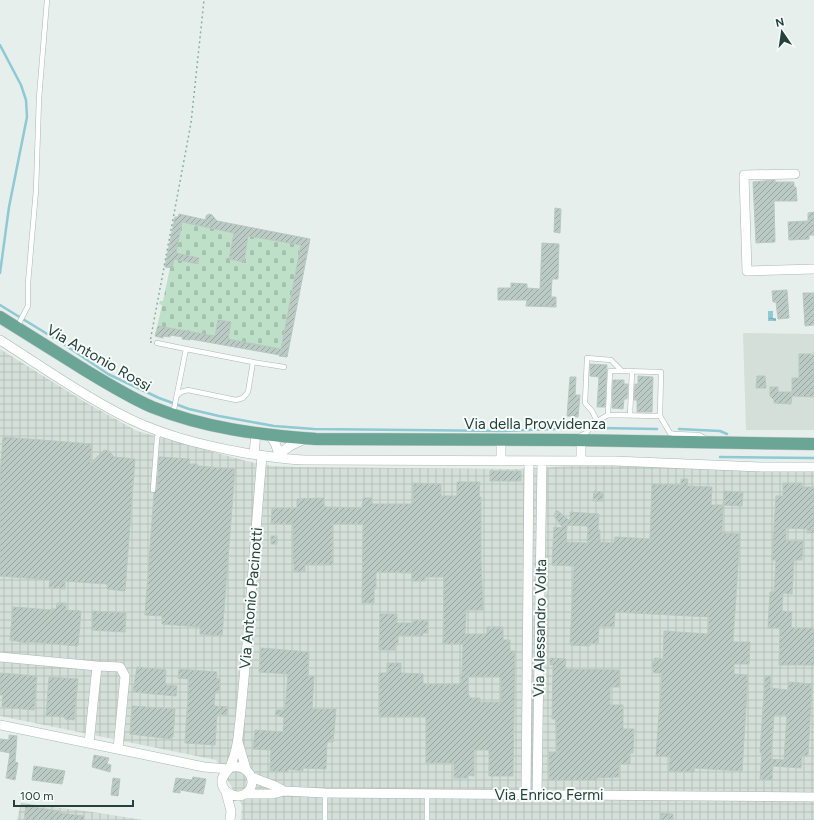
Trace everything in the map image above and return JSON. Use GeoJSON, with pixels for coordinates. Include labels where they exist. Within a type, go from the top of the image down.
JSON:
{"type":"FeatureCollection","features":[{"type":"Feature","properties":{"kind":"main road","name":"Via Antonio Rossi"},"geometry":{"type":"LineString","coordinates":[[0,317],[19,325],[124,393],[152,407],[174,410],[213,426],[256,434]]}},
{"type":"Feature","properties":{"kind":"main road","name":"Via della Provvidenza"},"geometry":{"type":"LineString","coordinates":[[256,434],[307,438],[814,444]]}},
{"type":"Feature","properties":{"kind":"street"},"geometry":{"type":"LineString","coordinates":[[795,174],[744,175],[747,271],[814,269]]}},
{"type":"Feature","properties":{"kind":"street"},"geometry":{"type":"LineString","coordinates":[[0,340],[116,412],[160,432],[217,448],[258,455],[308,460],[614,461],[761,467],[814,467]]}},
{"type":"Feature","properties":{"kind":"street","name":"Via Antonio Pacinotti"},"geometry":{"type":"LineString","coordinates":[[222,781],[229,769],[238,740],[249,624],[258,455],[256,434]]}},
{"type":"Feature","properties":{"kind":"street"},"geometry":{"type":"LineString","coordinates":[[270,435],[275,443],[278,456]]}},
{"type":"Feature","properties":{"kind":"street"},"geometry":{"type":"LineString","coordinates":[[278,456],[290,446],[307,438]]}},
{"type":"Feature","properties":{"kind":"street"},"geometry":{"type":"LineString","coordinates":[[501,440],[501,461]]}},
{"type":"Feature","properties":{"kind":"street"},"geometry":{"type":"LineString","coordinates":[[576,440],[581,461]]}},
{"type":"Feature","properties":{"kind":"street","name":"Via Alessandro Volta"},"geometry":{"type":"LineString","coordinates":[[526,795],[529,461]]}},
{"type":"Feature","properties":{"kind":"street","name":"Via Alessandro Volta"},"geometry":{"type":"LineString","coordinates":[[537,795],[542,461]]}},
{"type":"Feature","properties":{"kind":"street"},"geometry":{"type":"LineString","coordinates":[[0,657],[120,667],[125,676],[118,749]]}},
{"type":"Feature","properties":{"kind":"street"},"geometry":{"type":"LineString","coordinates":[[89,743],[97,666]]}},
{"type":"Feature","properties":{"kind":"street"},"geometry":{"type":"LineString","coordinates":[[0,725],[204,767],[229,769],[238,766],[248,773],[284,791]]}},
{"type":"Feature","properties":{"kind":"street","name":"Via Antonio Pacinotti"},"geometry":{"type":"LineString","coordinates":[[238,740],[248,773]]}},
{"type":"Feature","properties":{"kind":"street"},"geometry":{"type":"LineString","coordinates":[[204,767],[217,775],[222,781],[231,816]]}},
{"type":"Feature","properties":{"kind":"street"},"geometry":{"type":"LineString","coordinates":[[231,816],[236,801],[250,788],[248,773]]}},
{"type":"Feature","properties":{"kind":"street"},"geometry":{"type":"LineString","coordinates":[[226,792],[233,796],[243,794],[274,794],[284,791]]}},
{"type":"Feature","properties":{"kind":"street","name":"Via Enrico Fermi"},"geometry":{"type":"LineString","coordinates":[[284,791],[325,793],[814,797]]}},
{"type":"Feature","properties":{"kind":"lane"},"geometry":{"type":"LineString","coordinates":[[19,325],[28,306],[28,283],[36,190],[39,98],[47,0]]}},
{"type":"Feature","properties":{"kind":"lane"},"geometry":{"type":"LineString","coordinates":[[158,343],[284,368]]}},
{"type":"Feature","properties":{"kind":"lane"},"geometry":{"type":"LineString","coordinates":[[174,410],[186,349]]}},
{"type":"Feature","properties":{"kind":"lane"},"geometry":{"type":"LineString","coordinates":[[597,421],[592,411],[585,403],[587,358],[611,360],[622,371]]}},
{"type":"Feature","properties":{"kind":"lane"},"geometry":{"type":"LineString","coordinates":[[177,397],[181,392],[188,390],[236,400],[243,398],[248,392],[253,362]]}},
{"type":"Feature","properties":{"kind":"lane"},"geometry":{"type":"LineString","coordinates":[[608,415],[610,371],[661,372],[660,416],[670,433],[698,435],[717,443]]}},
{"type":"Feature","properties":{"kind":"lane"},"geometry":{"type":"LineString","coordinates":[[630,415],[632,372]]}},
{"type":"Feature","properties":{"kind":"lane"},"geometry":{"type":"LineString","coordinates":[[576,440],[586,433],[597,421],[608,415],[660,416]]}},
{"type":"Feature","properties":{"kind":"lane"},"geometry":{"type":"LineString","coordinates":[[154,490],[158,436],[160,432]]}},
{"type":"Feature","properties":{"kind":"lane"},"geometry":{"type":"LineString","coordinates":[[528,625],[540,625]]}},
{"type":"Feature","properties":{"kind":"lane"},"geometry":{"type":"LineString","coordinates":[[527,649],[539,649]]}},
{"type":"Feature","properties":{"kind":"lane"},"geometry":{"type":"LineString","coordinates":[[526,754],[538,754]]}},
{"type":"Feature","properties":{"kind":"lane"},"geometry":{"type":"LineString","coordinates":[[325,793],[325,820]]}},
{"type":"Feature","properties":{"kind":"lane"},"geometry":{"type":"LineString","coordinates":[[427,794],[427,820]]}},
{"type":"Feature","properties":{"kind":"path"},"geometry":{"type":"LineString","coordinates":[[158,343],[150,342],[191,123],[204,0]]}},
{"type":"Feature","properties":{"kind":"shaded area"},"geometry":{"type":"Polygon","coordinates":[[[743,333],[814,334],[814,430],[746,430],[743,333]]]}},
{"type":"Feature","properties":{"kind":"shaded area"},"geometry":{"type":"Polygon","coordinates":[[[0,349],[85,402],[137,431],[246,461],[272,466],[519,469],[570,466],[634,466],[814,472],[814,820],[241,820],[242,805],[216,760],[0,716],[0,349]]]}},
{"type":"Feature","properties":{"kind":"shaded area"},"geometry":{"type":"Polygon","coordinates":[[[21,803],[93,812],[143,820],[17,820],[21,803]]]}},
{"type":"Feature","properties":{"kind":"green space"},"geometry":{"type":"Polygon","coordinates":[[[179,214],[205,220],[206,216],[209,214],[214,217],[213,220],[310,239],[287,357],[190,339],[182,339],[182,337],[171,335],[170,337],[163,336],[163,338],[155,336],[162,305],[159,304],[160,301],[163,301],[170,268],[165,267],[175,217],[178,217],[179,214]]]}},
{"type":"Feature","properties":{"kind":"water"},"geometry":{"type":"Polygon","coordinates":[[[768,311],[773,311],[773,318],[776,318],[776,321],[768,321],[768,311]]]}},
{"type":"Feature","properties":{"kind":"building"},"geometry":{"type":"Polygon","coordinates":[[[775,180],[775,182],[794,182],[797,201],[774,201],[775,242],[756,243],[753,182],[775,180]]]}},
{"type":"Feature","properties":{"kind":"building"},"geometry":{"type":"Polygon","coordinates":[[[555,208],[561,209],[560,233],[554,232],[555,208]]]}},
{"type":"Feature","properties":{"kind":"building"},"geometry":{"type":"Polygon","coordinates":[[[814,212],[814,235],[809,235],[809,239],[789,240],[788,222],[808,221],[808,213],[814,212]]]}},
{"type":"Feature","properties":{"kind":"building"},"geometry":{"type":"Polygon","coordinates":[[[179,214],[206,220],[206,216],[209,214],[212,215],[217,221],[310,239],[287,357],[190,339],[182,339],[183,337],[170,335],[170,337],[163,336],[163,338],[155,336],[158,326],[215,336],[218,320],[231,322],[228,339],[281,349],[301,245],[248,236],[244,262],[229,259],[234,233],[182,222],[176,253],[199,258],[198,264],[174,259],[172,268],[165,267],[175,217],[178,217],[179,214]]]}},
{"type":"Feature","properties":{"kind":"building"},"geometry":{"type":"Polygon","coordinates":[[[542,243],[559,244],[558,279],[552,279],[551,297],[556,297],[556,307],[526,306],[527,300],[498,300],[498,288],[511,288],[511,283],[527,284],[527,288],[540,289],[542,243]]]}},
{"type":"Feature","properties":{"kind":"building"},"geometry":{"type":"Polygon","coordinates":[[[787,290],[789,318],[778,319],[776,302],[773,302],[772,291],[787,290]]]}},
{"type":"Feature","properties":{"kind":"building"},"geometry":{"type":"Polygon","coordinates":[[[803,293],[814,293],[814,325],[805,326],[803,293]]]}},
{"type":"Feature","properties":{"kind":"building"},"geometry":{"type":"Polygon","coordinates":[[[799,354],[814,354],[814,397],[792,396],[791,404],[774,403],[774,400],[770,396],[770,387],[778,387],[778,392],[792,392],[792,378],[799,378],[799,354]]]}},
{"type":"Feature","properties":{"kind":"building"},"geometry":{"type":"Polygon","coordinates":[[[590,364],[607,365],[605,407],[597,407],[599,377],[590,376],[590,364]]]}},
{"type":"Feature","properties":{"kind":"building"},"geometry":{"type":"Polygon","coordinates":[[[638,376],[653,377],[652,412],[637,412],[637,400],[634,400],[635,384],[638,384],[638,376]]]}},
{"type":"Feature","properties":{"kind":"building"},"geometry":{"type":"Polygon","coordinates":[[[757,376],[765,376],[766,388],[756,388],[757,376]]]}},
{"type":"Feature","properties":{"kind":"building"},"geometry":{"type":"Polygon","coordinates":[[[570,377],[576,377],[575,395],[580,395],[578,417],[567,416],[570,377]]]}},
{"type":"Feature","properties":{"kind":"building"},"geometry":{"type":"Polygon","coordinates":[[[613,380],[624,380],[624,384],[628,384],[627,399],[624,399],[623,409],[612,408],[613,380]]]}},
{"type":"Feature","properties":{"kind":"building"},"geometry":{"type":"Polygon","coordinates":[[[3,437],[92,444],[90,464],[104,450],[109,451],[114,457],[135,459],[125,591],[107,589],[107,584],[65,581],[65,589],[49,588],[50,580],[0,576],[0,475],[3,437]]]}},
{"type":"Feature","properties":{"kind":"building"},"geometry":{"type":"Polygon","coordinates":[[[159,457],[190,459],[189,464],[197,464],[197,466],[235,469],[222,636],[200,634],[200,627],[162,624],[162,616],[145,615],[154,493],[157,490],[159,457]]]}},
{"type":"Feature","properties":{"kind":"building"},"geometry":{"type":"Polygon","coordinates":[[[490,471],[521,471],[521,481],[490,481],[490,471]]]}},
{"type":"Feature","properties":{"kind":"building"},"geometry":{"type":"Polygon","coordinates":[[[681,479],[688,479],[687,486],[712,487],[711,505],[723,505],[722,533],[740,534],[733,642],[750,642],[749,664],[734,664],[734,674],[748,675],[742,771],[694,768],[694,772],[669,771],[670,757],[656,756],[662,673],[654,673],[652,665],[655,658],[663,659],[664,631],[708,634],[709,617],[615,612],[614,627],[599,626],[598,644],[590,643],[590,646],[570,645],[574,566],[552,565],[554,527],[563,528],[554,516],[556,511],[570,521],[570,512],[599,514],[598,530],[600,530],[600,542],[614,543],[615,537],[650,539],[652,484],[681,485],[681,479]],[[567,525],[566,542],[587,543],[588,526],[567,525]]]}},
{"type":"Feature","properties":{"kind":"building"},"geometry":{"type":"Polygon","coordinates":[[[457,482],[480,482],[479,497],[481,497],[483,610],[466,610],[465,634],[487,634],[487,627],[503,627],[503,640],[510,640],[510,651],[515,651],[513,776],[489,776],[489,750],[474,750],[474,776],[467,775],[467,778],[454,778],[454,763],[426,763],[426,717],[379,717],[379,673],[387,673],[387,663],[401,663],[401,673],[423,674],[423,684],[461,684],[463,644],[443,644],[444,577],[425,577],[425,581],[412,581],[412,573],[376,572],[374,603],[362,603],[363,524],[333,524],[333,565],[305,565],[305,572],[294,572],[293,524],[271,524],[272,508],[297,508],[297,499],[324,498],[324,507],[362,508],[363,498],[372,498],[372,504],[413,504],[413,483],[441,484],[441,496],[457,496],[457,482]],[[468,677],[468,693],[470,698],[480,698],[480,702],[501,702],[501,677],[468,677]]]}},
{"type":"Feature","properties":{"kind":"building"},"geometry":{"type":"Polygon","coordinates":[[[783,483],[802,483],[802,487],[814,487],[814,533],[807,533],[808,529],[786,528],[786,541],[803,541],[802,560],[794,560],[792,594],[783,593],[782,611],[792,612],[791,628],[814,628],[814,665],[779,665],[780,628],[768,628],[770,592],[774,592],[776,560],[772,560],[776,496],[783,496],[783,483]]]}},
{"type":"Feature","properties":{"kind":"building"},"geometry":{"type":"Polygon","coordinates":[[[594,491],[603,492],[603,501],[593,501],[594,491]]]}},
{"type":"Feature","properties":{"kind":"building"},"geometry":{"type":"Polygon","coordinates":[[[724,491],[743,492],[742,506],[723,505],[724,491]]]}},
{"type":"Feature","properties":{"kind":"building"},"geometry":{"type":"Polygon","coordinates":[[[271,536],[277,536],[277,544],[271,544],[271,536]]]}},
{"type":"Feature","properties":{"kind":"building"},"geometry":{"type":"Polygon","coordinates":[[[57,603],[66,603],[66,610],[81,611],[78,646],[31,642],[26,643],[10,640],[13,607],[51,610],[56,609],[57,603]]]}},
{"type":"Feature","properties":{"kind":"building"},"geometry":{"type":"Polygon","coordinates":[[[93,611],[126,613],[125,632],[92,630],[93,611]]]}},
{"type":"Feature","properties":{"kind":"building"},"geometry":{"type":"Polygon","coordinates":[[[380,614],[397,614],[397,623],[413,623],[413,620],[428,620],[428,633],[423,633],[422,636],[398,635],[398,645],[395,645],[395,650],[379,650],[380,614]]]}},
{"type":"Feature","properties":{"kind":"building"},"geometry":{"type":"Polygon","coordinates":[[[261,648],[309,652],[308,676],[314,676],[312,709],[336,709],[333,742],[327,742],[326,769],[303,768],[303,771],[288,769],[288,772],[270,771],[271,750],[253,749],[255,730],[283,732],[284,717],[275,716],[276,710],[285,710],[288,674],[259,672],[261,648]]]}},
{"type":"Feature","properties":{"kind":"building"},"geometry":{"type":"Polygon","coordinates":[[[550,658],[566,659],[565,669],[619,670],[620,687],[610,687],[610,705],[623,705],[623,729],[634,729],[633,753],[630,753],[630,764],[619,764],[619,777],[596,778],[596,780],[549,780],[549,752],[557,752],[556,719],[552,719],[553,665],[550,665],[550,658]]]}},
{"type":"Feature","properties":{"kind":"building"},"geometry":{"type":"Polygon","coordinates":[[[137,667],[166,670],[165,685],[177,686],[176,696],[133,692],[137,667]]]}},
{"type":"Feature","properties":{"kind":"building"},"geometry":{"type":"Polygon","coordinates":[[[179,669],[217,672],[216,678],[220,679],[219,693],[215,693],[214,706],[228,707],[227,715],[217,714],[215,745],[185,743],[189,679],[178,678],[179,669]]]}},
{"type":"Feature","properties":{"kind":"building"},"geometry":{"type":"Polygon","coordinates":[[[0,673],[37,676],[34,710],[2,707],[3,695],[0,695],[0,673]]]}},
{"type":"Feature","properties":{"kind":"building"},"geometry":{"type":"Polygon","coordinates":[[[765,676],[771,676],[770,688],[788,690],[789,682],[812,684],[808,756],[802,755],[801,768],[773,766],[772,780],[760,779],[762,753],[760,753],[765,676]],[[774,715],[771,759],[784,760],[787,715],[774,715]]]}},
{"type":"Feature","properties":{"kind":"building"},"geometry":{"type":"Polygon","coordinates":[[[49,677],[78,679],[74,720],[65,719],[65,717],[46,716],[49,677]]]}},
{"type":"Feature","properties":{"kind":"building"},"geometry":{"type":"Polygon","coordinates":[[[132,706],[175,709],[173,737],[171,736],[171,739],[130,734],[132,706]]]}},
{"type":"Feature","properties":{"kind":"building"},"geometry":{"type":"Polygon","coordinates":[[[9,735],[17,736],[15,762],[18,763],[15,780],[6,778],[10,753],[0,751],[0,739],[9,740],[9,735]]]}},
{"type":"Feature","properties":{"kind":"building"},"geometry":{"type":"Polygon","coordinates":[[[94,755],[109,758],[107,764],[111,765],[110,772],[92,767],[94,755]]]}},
{"type":"Feature","properties":{"kind":"building"},"geometry":{"type":"Polygon","coordinates":[[[34,766],[65,771],[62,784],[32,780],[34,766]]]}},
{"type":"Feature","properties":{"kind":"building"},"geometry":{"type":"Polygon","coordinates":[[[193,777],[206,779],[203,794],[180,790],[180,793],[173,792],[176,778],[192,780],[193,777]]]}},
{"type":"Feature","properties":{"kind":"building"},"geometry":{"type":"Polygon","coordinates":[[[113,778],[120,779],[118,796],[111,795],[113,778]]]}},
{"type":"Feature","properties":{"kind":"building"},"geometry":{"type":"Polygon","coordinates":[[[26,806],[59,811],[59,813],[84,816],[83,820],[24,820],[26,806]]]}},
{"type":"Feature","properties":{"kind":"building"},"geometry":{"type":"Polygon","coordinates":[[[661,813],[673,814],[673,820],[660,820],[661,813]]]}},
{"type":"Feature","properties":{"kind":"waterway"},"geometry":{"type":"LineString","coordinates":[[0,45],[21,85],[26,100],[27,117],[9,207],[0,273]]}},
{"type":"Feature","properties":{"kind":"waterway"},"geometry":{"type":"LineString","coordinates":[[0,305],[62,343],[108,374],[159,398],[189,409],[219,416],[274,426],[314,429],[503,431],[582,428]]}},
{"type":"Feature","properties":{"kind":"waterway"},"geometry":{"type":"LineString","coordinates":[[601,428],[657,429]]}},
{"type":"Feature","properties":{"kind":"waterway"},"geometry":{"type":"LineString","coordinates":[[679,429],[720,431],[727,434]]}},
{"type":"Feature","properties":{"kind":"waterway"},"geometry":{"type":"LineString","coordinates":[[720,457],[814,458]]}}]}
